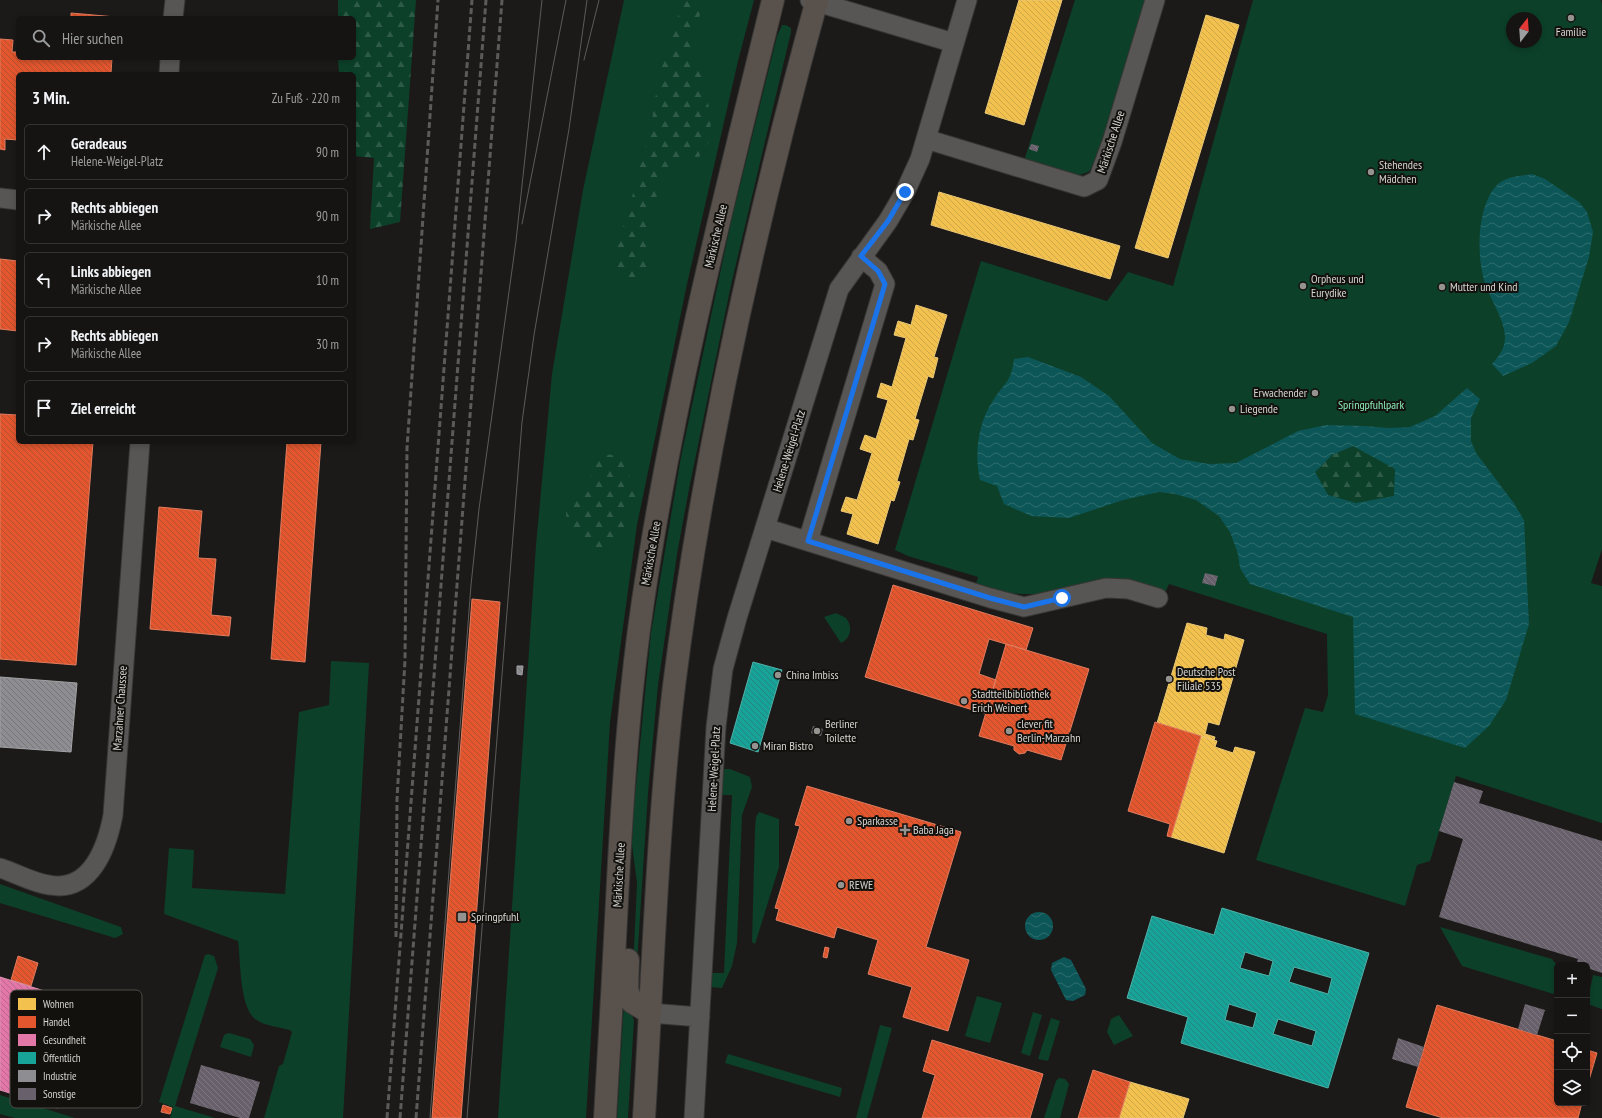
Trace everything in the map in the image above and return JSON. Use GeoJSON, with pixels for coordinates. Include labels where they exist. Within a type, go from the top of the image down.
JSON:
{"type":"FeatureCollection","features":[{"type":"Feature","properties":{"kind":"main road","name":"Märkische Allee"},"geometry":{"type":"LineString","coordinates":[[605,1118],[625,750],[641,610],[664,474],[694,330],[773,0]]}},
{"type":"Feature","properties":{"kind":"main road"},"geometry":{"type":"LineString","coordinates":[[644,1118],[664,803],[672,710],[685,610],[705,482],[765,203],[814,1]]}},
{"type":"Feature","properties":{"kind":"main road"},"geometry":{"type":"LineString","coordinates":[[620,847],[632,891],[627,990],[632,1002],[650,1013]]}},
{"type":"Feature","properties":{"kind":"street"},"geometry":{"type":"LineString","coordinates":[[173,16],[174,0]]}},
{"type":"Feature","properties":{"kind":"street"},"geometry":{"type":"LineString","coordinates":[[808,541],[885,284],[878,271],[861,256],[888,221],[905,192],[917,167],[967,0]]}},
{"type":"Feature","properties":{"kind":"street","name":"Märkische Allee"},"geometry":{"type":"LineString","coordinates":[[926,139],[1084,187],[1092,184],[1098,180],[1112,142],[1155,0]]}},
{"type":"Feature","properties":{"kind":"street"},"geometry":{"type":"LineString","coordinates":[[814,1],[954,43]]}},
{"type":"Feature","properties":{"kind":"street"},"geometry":{"type":"LineString","coordinates":[[169,72],[170,60]]}},
{"type":"Feature","properties":{"kind":"street"},"geometry":{"type":"LineString","coordinates":[[0,198],[16,200]]}},
{"type":"Feature","properties":{"kind":"street","name":"Helene-Weigel-Platz"},"geometry":{"type":"LineString","coordinates":[[694,1118],[716,727],[723,669],[737,618],[839,289],[861,256]]}},
{"type":"Feature","properties":{"kind":"street","name":"Marzahner Chaussee"},"geometry":{"type":"LineString","coordinates":[[0,868],[47,885],[68,886],[77,882],[95,865],[106,844],[113,815],[140,444]]}},
{"type":"Feature","properties":{"kind":"street"},"geometry":{"type":"LineString","coordinates":[[765,528],[990,598],[1024,607],[1106,588],[1128,589],[1158,598]]}},
{"type":"Feature","properties":{"kind":"street"},"geometry":{"type":"LineString","coordinates":[[650,1013],[700,1017]]}},
{"type":"Feature","properties":{"kind":"green space"},"geometry":{"type":"Polygon","coordinates":[[[338,0],[416,0],[400,222],[370,229],[374,158],[356,156],[356,72],[339,72],[338,60],[356,60],[356,16],[338,16],[338,0]]]}},
{"type":"Feature","properties":{"kind":"green space"},"geometry":{"type":"Polygon","coordinates":[[[624,0],[754,0],[738,61],[687,284],[637,525],[610,722],[586,1118],[498,1118],[536,545],[552,374],[583,190],[624,0]]]}},
{"type":"Feature","properties":{"kind":"green space"},"geometry":{"type":"Polygon","coordinates":[[[682,0],[706,0],[695,27],[690,50],[700,69],[711,116],[710,140],[699,157],[676,160],[670,164],[657,195],[650,218],[648,242],[650,263],[646,280],[630,285],[619,279],[613,270],[617,245],[628,213],[651,129],[661,69],[671,44],[682,0]]]}},
{"type":"Feature","properties":{"kind":"green space"},"geometry":{"type":"Polygon","coordinates":[[[1075,0],[1146,0],[1095,165],[1088,172],[1077,176],[1024,161],[1075,0]]]}},
{"type":"Feature","properties":{"kind":"green space","name":"Springpfuhlpark"},"geometry":{"type":"Polygon","coordinates":[[[1253,0],[1601,0],[1602,549],[1591,583],[1602,586],[1602,823],[1456,776],[1430,861],[1417,865],[1405,906],[1256,860],[1305,708],[1323,712],[1328,695],[1327,634],[1169,584],[1165,593],[1106,579],[1036,594],[1007,593],[976,584],[978,577],[908,556],[895,550],[981,261],[1107,301],[1128,272],[1173,286],[1253,0]]]}},
{"type":"Feature","properties":{"kind":"green space"},"geometry":{"type":"Polygon","coordinates":[[[782,25],[786,25],[791,28],[791,32],[731,285],[677,554],[658,685],[648,793],[636,978],[633,970],[637,883],[632,845],[633,816],[651,633],[681,457],[731,222],[777,36],[782,25]]]}},
{"type":"Feature","properties":{"kind":"green space"},"geometry":{"type":"Polygon","coordinates":[[[1353,446],[1396,469],[1394,496],[1356,503],[1328,495],[1315,472],[1332,455],[1353,446]]]}},
{"type":"Feature","properties":{"kind":"green space"},"geometry":{"type":"Polygon","coordinates":[[[602,454],[623,456],[636,497],[616,548],[605,554],[587,546],[567,529],[566,511],[575,495],[588,492],[591,474],[602,454]]]}},
{"type":"Feature","properties":{"kind":"green space"},"geometry":{"type":"Polygon","coordinates":[[[836,613],[846,618],[850,625],[849,635],[841,643],[824,617],[836,613]]]}},
{"type":"Feature","properties":{"kind":"green space"},"geometry":{"type":"Polygon","coordinates":[[[331,661],[369,663],[343,1118],[264,1118],[279,1066],[283,1064],[292,1032],[290,1030],[263,1023],[255,1019],[250,1012],[243,994],[238,941],[164,914],[169,848],[194,850],[192,888],[285,894],[299,712],[329,705],[331,661]]]}},
{"type":"Feature","properties":{"kind":"green space"},"geometry":{"type":"Polygon","coordinates":[[[721,769],[730,769],[750,777],[752,787],[742,815],[737,943],[732,966],[722,988],[710,987],[711,973],[724,973],[732,795],[719,795],[721,769]]]}},
{"type":"Feature","properties":{"kind":"green space"},"geometry":{"type":"Polygon","coordinates":[[[759,812],[779,819],[779,867],[755,944],[752,942],[755,829],[756,817],[759,812]]]}},
{"type":"Feature","properties":{"kind":"green space"},"geometry":{"type":"Polygon","coordinates":[[[0,884],[121,927],[123,934],[115,938],[0,903],[0,884]]]}},
{"type":"Feature","properties":{"kind":"green space"},"geometry":{"type":"Polygon","coordinates":[[[1440,927],[1552,959],[1554,962],[1554,994],[1462,966],[1440,927]]]}},
{"type":"Feature","properties":{"kind":"green space"},"geometry":{"type":"Polygon","coordinates":[[[208,954],[214,956],[218,968],[175,1106],[215,1118],[170,1118],[173,1107],[159,1102],[205,955],[208,954]]]}},
{"type":"Feature","properties":{"kind":"green space"},"geometry":{"type":"Polygon","coordinates":[[[1593,975],[1602,977],[1602,1009],[1590,1005],[1590,990],[1593,975]]]}},
{"type":"Feature","properties":{"kind":"green space"},"geometry":{"type":"Polygon","coordinates":[[[977,996],[1002,1003],[990,1043],[965,1036],[977,996]]]}},
{"type":"Feature","properties":{"kind":"green space"},"geometry":{"type":"Polygon","coordinates":[[[624,1003],[626,1003],[634,1020],[628,1118],[617,1118],[624,1003]]]}},
{"type":"Feature","properties":{"kind":"green space"},"geometry":{"type":"Polygon","coordinates":[[[1033,1012],[1042,1015],[1030,1056],[1021,1053],[1033,1012]]]}},
{"type":"Feature","properties":{"kind":"green space"},"geometry":{"type":"Polygon","coordinates":[[[1119,1015],[1133,1036],[1114,1045],[1107,1032],[1111,1019],[1119,1015]]]}},
{"type":"Feature","properties":{"kind":"green space"},"geometry":{"type":"Polygon","coordinates":[[[1051,1018],[1060,1021],[1048,1061],[1038,1059],[1051,1018]]]}},
{"type":"Feature","properties":{"kind":"green space"},"geometry":{"type":"Polygon","coordinates":[[[880,1025],[892,1028],[867,1118],[856,1118],[880,1025]]]}},
{"type":"Feature","properties":{"kind":"green space"},"geometry":{"type":"Polygon","coordinates":[[[229,1033],[250,1039],[254,1045],[251,1057],[220,1047],[224,1035],[229,1033]]]}},
{"type":"Feature","properties":{"kind":"green space"},"geometry":{"type":"Polygon","coordinates":[[[728,1054],[842,1088],[840,1097],[725,1063],[728,1054]]]}},
{"type":"Feature","properties":{"kind":"green space"},"geometry":{"type":"Polygon","coordinates":[[[1059,1078],[1065,1079],[1069,1084],[1060,1118],[1044,1118],[1056,1081],[1059,1078]]]}},
{"type":"Feature","properties":{"kind":"green space"},"geometry":{"type":"Polygon","coordinates":[[[0,1095],[10,1098],[10,1108],[42,1108],[75,1118],[15,1118],[0,1114],[0,1095]]]}},
{"type":"Feature","properties":{"kind":"water"},"geometry":{"type":"Polygon","coordinates":[[[1532,174],[1545,179],[1579,202],[1587,212],[1593,232],[1589,257],[1569,322],[1556,346],[1532,363],[1503,376],[1492,364],[1503,349],[1505,337],[1500,317],[1486,286],[1483,275],[1480,248],[1482,219],[1485,205],[1491,193],[1498,184],[1510,178],[1532,174]]]}},
{"type":"Feature","properties":{"kind":"water"},"geometry":{"type":"Polygon","coordinates":[[[1028,357],[1081,377],[1109,396],[1152,443],[1180,459],[1209,464],[1236,463],[1298,431],[1326,425],[1389,428],[1410,427],[1435,416],[1467,388],[1480,399],[1471,418],[1471,441],[1476,453],[1513,502],[1524,520],[1529,624],[1506,700],[1489,726],[1465,748],[1355,714],[1353,617],[1250,584],[1240,568],[1238,554],[1230,532],[1219,516],[1196,500],[1175,494],[1159,492],[1123,500],[1069,518],[1031,516],[1004,504],[997,486],[980,480],[977,459],[979,438],[984,418],[994,399],[1010,377],[1014,359],[1028,357]],[[1353,446],[1332,455],[1315,472],[1328,495],[1356,503],[1394,496],[1395,469],[1353,446]]]}},
{"type":"Feature","properties":{"kind":"water"},"geometry":{"type":"Polygon","coordinates":[[[1039,912],[1049,916],[1053,926],[1049,936],[1039,940],[1029,936],[1025,926],[1029,916],[1039,912]]]}},
{"type":"Feature","properties":{"kind":"water"},"geometry":{"type":"Polygon","coordinates":[[[1064,957],[1071,960],[1086,989],[1085,995],[1073,1001],[1066,1000],[1051,970],[1052,963],[1064,957]]]}},
{"type":"Feature","properties":{"kind":"building: Wohnen"},"geometry":{"type":"Polygon","coordinates":[[[1019,0],[1062,0],[1024,125],[985,113],[1019,0]]]}},
{"type":"Feature","properties":{"kind":"building: Wohnen"},"geometry":{"type":"Polygon","coordinates":[[[1206,15],[1239,25],[1168,258],[1135,248],[1206,15]]]}},
{"type":"Feature","properties":{"kind":"building: Wohnen"},"geometry":{"type":"Polygon","coordinates":[[[939,192],[1120,246],[1110,279],[931,225],[939,192]]]}},
{"type":"Feature","properties":{"kind":"building: Wohnen"},"geometry":{"type":"Polygon","coordinates":[[[916,305],[947,315],[934,357],[938,358],[933,378],[928,376],[915,419],[919,420],[913,440],[909,439],[897,481],[900,482],[894,501],[891,500],[878,544],[847,534],[853,514],[841,511],[846,497],[857,500],[872,453],[860,449],[865,435],[876,439],[888,400],[877,397],[881,383],[892,387],[906,338],[894,335],[898,321],[911,325],[916,305]]]}},
{"type":"Feature","properties":{"kind":"building: Wohnen"},"geometry":{"type":"Polygon","coordinates":[[[1187,623],[1207,628],[1206,635],[1224,640],[1225,634],[1244,640],[1219,725],[1208,722],[1205,734],[1215,737],[1214,740],[1157,723],[1187,623]]]}},
{"type":"Feature","properties":{"kind":"building: Wohnen"},"geometry":{"type":"Polygon","coordinates":[[[1201,736],[1217,741],[1215,747],[1233,753],[1235,747],[1255,752],[1224,853],[1171,837],[1201,736]]]}},
{"type":"Feature","properties":{"kind":"building: Wohnen"},"geometry":{"type":"Polygon","coordinates":[[[1130,1082],[1189,1099],[1183,1118],[1119,1118],[1130,1082]]]}},
{"type":"Feature","properties":{"kind":"building: Handel"},"geometry":{"type":"Polygon","coordinates":[[[71,13],[105,16],[71,16],[71,13]]]}},
{"type":"Feature","properties":{"kind":"building: Handel"},"geometry":{"type":"Polygon","coordinates":[[[0,39],[13,40],[12,52],[16,52],[16,60],[112,60],[111,72],[16,72],[16,140],[5,139],[5,150],[0,149],[0,39]]]}},
{"type":"Feature","properties":{"kind":"building: Handel"},"geometry":{"type":"Polygon","coordinates":[[[0,259],[16,261],[16,331],[0,329],[0,259]]]}},
{"type":"Feature","properties":{"kind":"building: Handel"},"geometry":{"type":"Polygon","coordinates":[[[0,414],[16,415],[16,444],[93,444],[76,665],[0,659],[0,414]]]}},
{"type":"Feature","properties":{"kind":"building: Handel"},"geometry":{"type":"Polygon","coordinates":[[[287,444],[321,444],[305,662],[271,659],[287,444]]]}},
{"type":"Feature","properties":{"kind":"building: Handel"},"geometry":{"type":"Polygon","coordinates":[[[159,507],[202,511],[198,558],[216,559],[211,615],[231,617],[229,636],[150,629],[159,507]]]}},
{"type":"Feature","properties":{"kind":"building: Handel"},"geometry":{"type":"Polygon","coordinates":[[[893,585],[1033,628],[1026,650],[989,639],[979,674],[996,680],[986,714],[865,677],[893,585]]]}},
{"type":"Feature","properties":{"kind":"building: Handel"},"geometry":{"type":"Polygon","coordinates":[[[472,599],[500,602],[461,1118],[432,1118],[472,599]]]}},
{"type":"Feature","properties":{"kind":"building: Handel"},"geometry":{"type":"Polygon","coordinates":[[[1006,644],[1089,669],[1061,760],[1027,750],[1025,753],[1019,754],[1014,750],[1014,746],[979,736],[1006,644]]]}},
{"type":"Feature","properties":{"kind":"building: Handel"},"geometry":{"type":"Polygon","coordinates":[[[1155,722],[1201,736],[1171,837],[1167,836],[1170,824],[1128,811],[1155,722]]]}},
{"type":"Feature","properties":{"kind":"building: Handel"},"geometry":{"type":"Polygon","coordinates":[[[807,786],[961,832],[926,947],[969,960],[948,1031],[903,1017],[912,987],[868,974],[878,940],[837,927],[834,938],[776,920],[779,909],[775,908],[800,826],[795,825],[807,786]]]}},
{"type":"Feature","properties":{"kind":"building: Handel"},"geometry":{"type":"Polygon","coordinates":[[[825,947],[829,948],[827,958],[823,957],[825,947]]]}},
{"type":"Feature","properties":{"kind":"building: Handel"},"geometry":{"type":"Polygon","coordinates":[[[18,956],[38,963],[31,986],[11,980],[18,956]]]}},
{"type":"Feature","properties":{"kind":"building: Handel"},"geometry":{"type":"Polygon","coordinates":[[[1437,1005],[1554,1040],[1554,1106],[1581,1106],[1578,1118],[1443,1118],[1406,1107],[1437,1005]]]}},
{"type":"Feature","properties":{"kind":"building: Handel"},"geometry":{"type":"Polygon","coordinates":[[[932,1040],[1043,1074],[1030,1118],[922,1118],[935,1075],[923,1071],[932,1040]]]}},
{"type":"Feature","properties":{"kind":"building: Handel"},"geometry":{"type":"Polygon","coordinates":[[[1590,1051],[1597,1053],[1590,1077],[1590,1051]]]}},
{"type":"Feature","properties":{"kind":"building: Handel"},"geometry":{"type":"Polygon","coordinates":[[[1093,1070],[1130,1082],[1119,1118],[1078,1118],[1093,1070]]]}},
{"type":"Feature","properties":{"kind":"building: Handel"},"geometry":{"type":"Polygon","coordinates":[[[163,1105],[172,1108],[170,1114],[161,1112],[163,1105]]]}},
{"type":"Feature","properties":{"kind":"building: Gesundheit"},"geometry":{"type":"Polygon","coordinates":[[[0,977],[41,990],[10,990],[10,1093],[0,1090],[0,977]]]}},
{"type":"Feature","properties":{"kind":"building: Öffentlich"},"geometry":{"type":"Polygon","coordinates":[[[753,662],[782,670],[758,752],[730,743],[753,662]]]}},
{"type":"Feature","properties":{"kind":"building: Öffentlich"},"geometry":{"type":"Polygon","coordinates":[[[1222,908],[1369,953],[1328,1088],[1181,1043],[1188,1017],[1127,998],[1152,916],[1214,935],[1222,908]],[[1245,952],[1240,968],[1269,976],[1273,961],[1245,952]],[[1294,967],[1289,982],[1328,994],[1332,978],[1294,967]],[[1229,1004],[1225,1020],[1253,1028],[1257,1013],[1229,1004]],[[1278,1019],[1273,1034],[1312,1046],[1316,1031],[1278,1019]]]}},
{"type":"Feature","properties":{"kind":"building: Industrie"},"geometry":{"type":"Polygon","coordinates":[[[517,666],[523,666],[522,675],[517,674],[517,666]]]}},
{"type":"Feature","properties":{"kind":"building: Industrie"},"geometry":{"type":"Polygon","coordinates":[[[0,677],[77,683],[71,752],[0,747],[0,677]]]}},
{"type":"Feature","properties":{"kind":"building: Sonstige"},"geometry":{"type":"Polygon","coordinates":[[[1031,144],[1039,146],[1037,152],[1029,149],[1031,144]]]}},
{"type":"Feature","properties":{"kind":"building: Sonstige"},"geometry":{"type":"Polygon","coordinates":[[[1205,573],[1218,576],[1215,586],[1202,583],[1205,573]]]}},
{"type":"Feature","properties":{"kind":"building: Sonstige","name":"Berliner Toilette"},"geometry":{"type":"Polygon","coordinates":[[[813,726],[823,729],[821,736],[811,733],[813,726]]]}},
{"type":"Feature","properties":{"kind":"building: Sonstige"},"geometry":{"type":"Polygon","coordinates":[[[1454,782],[1483,791],[1479,803],[1602,841],[1602,973],[1590,969],[1590,962],[1577,962],[1578,959],[1439,917],[1463,839],[1439,831],[1454,782]]]}},
{"type":"Feature","properties":{"kind":"building: Sonstige"},"geometry":{"type":"Polygon","coordinates":[[[1525,1004],[1545,1010],[1537,1035],[1518,1029],[1525,1004]]]}},
{"type":"Feature","properties":{"kind":"building: Sonstige"},"geometry":{"type":"Polygon","coordinates":[[[1398,1038],[1424,1047],[1418,1067],[1392,1059],[1398,1038]]]}},
{"type":"Feature","properties":{"kind":"building: Sonstige"},"geometry":{"type":"Polygon","coordinates":[[[201,1065],[260,1082],[249,1118],[240,1118],[190,1103],[201,1065]]]}},
{"type":"Feature","properties":{"kind":"tram line"},"geometry":{"type":"LineString","coordinates":[[430,1118],[471,585],[479,509],[516,241],[542,0]]}},
{"type":"Feature","properties":{"kind":"tram line"},"geometry":{"type":"LineString","coordinates":[[522,224],[566,0]]}},
{"type":"Feature","properties":{"kind":"tram line"},"geometry":{"type":"LineString","coordinates":[[467,1118],[522,422],[534,335],[569,129],[587,0]]}},
{"type":"Feature","properties":{"kind":"tram line"},"geometry":{"type":"LineString","coordinates":[[584,60],[599,0]]}},
{"type":"Feature","properties":{"kind":"railway"},"geometry":{"type":"LineString","coordinates":[[396,937],[397,799],[405,660],[407,448],[438,0]]}},
{"type":"Feature","properties":{"kind":"railway"},"geometry":{"type":"LineString","coordinates":[[387,1118],[472,0]]}},
{"type":"Feature","properties":{"kind":"railway"},"geometry":{"type":"LineString","coordinates":[[400,1118],[486,0]]}},
{"type":"Feature","properties":{"kind":"railway"},"geometry":{"type":"LineString","coordinates":[[416,1118],[502,0]]}},
{"type":"Feature","properties":{"kind":"place","name":"Familie"},"geometry":{"type":"Point","coordinates":[1571,18]}},
{"type":"Feature","properties":{"kind":"place","name":"Stehendes Mädchen"},"geometry":{"type":"Point","coordinates":[1371,172]}},
{"type":"Feature","properties":{"kind":"place","name":"Orpheus und Eurydike"},"geometry":{"type":"Point","coordinates":[1303,286]}},
{"type":"Feature","properties":{"kind":"place","name":"Mutter und Kind"},"geometry":{"type":"Point","coordinates":[1442,287]}},
{"type":"Feature","properties":{"kind":"place","name":"Erwachender"},"geometry":{"type":"Point","coordinates":[1315,393]}},
{"type":"Feature","properties":{"kind":"place","name":"Liegende"},"geometry":{"type":"Point","coordinates":[1232,409]}},
{"type":"Feature","properties":{"kind":"place","name":"China Imbiss"},"geometry":{"type":"Point","coordinates":[778,675]}},
{"type":"Feature","properties":{"kind":"place","name":"Deutsche Post Filiale 535"},"geometry":{"type":"Point","coordinates":[1169,679]}},
{"type":"Feature","properties":{"kind":"place","name":"Stadtteilbibliothek Erich Weinert"},"geometry":{"type":"Point","coordinates":[964,701]}},
{"type":"Feature","properties":{"kind":"place","name":"Berliner Toilette"},"geometry":{"type":"Point","coordinates":[817,731]}},
{"type":"Feature","properties":{"kind":"place","name":"clever fit Berlin-Marzahn"},"geometry":{"type":"Point","coordinates":[1009,731]}},
{"type":"Feature","properties":{"kind":"place","name":"Miran Bistro"},"geometry":{"type":"Point","coordinates":[755,746]}},
{"type":"Feature","properties":{"kind":"place","name":"Sparkasse"},"geometry":{"type":"Point","coordinates":[849,821]}},
{"type":"Feature","properties":{"kind":"place","name":"Baba Jaga"},"geometry":{"type":"Point","coordinates":[905,830]}},
{"type":"Feature","properties":{"kind":"place","name":"REWE"},"geometry":{"type":"Point","coordinates":[841,885]}},
{"type":"Feature","properties":{"kind":"place","name":"Springpfuhl"},"geometry":{"type":"Point","coordinates":[462,917]}},
{"type":"Feature","properties":{"kind":"route"},"geometry":{"type":"LineString","coordinates":[[905,192],[888,221],[861,256],[878,271],[883,277],[885,284],[808,541],[990,598],[1024,607],[1062,598]]}}]}
